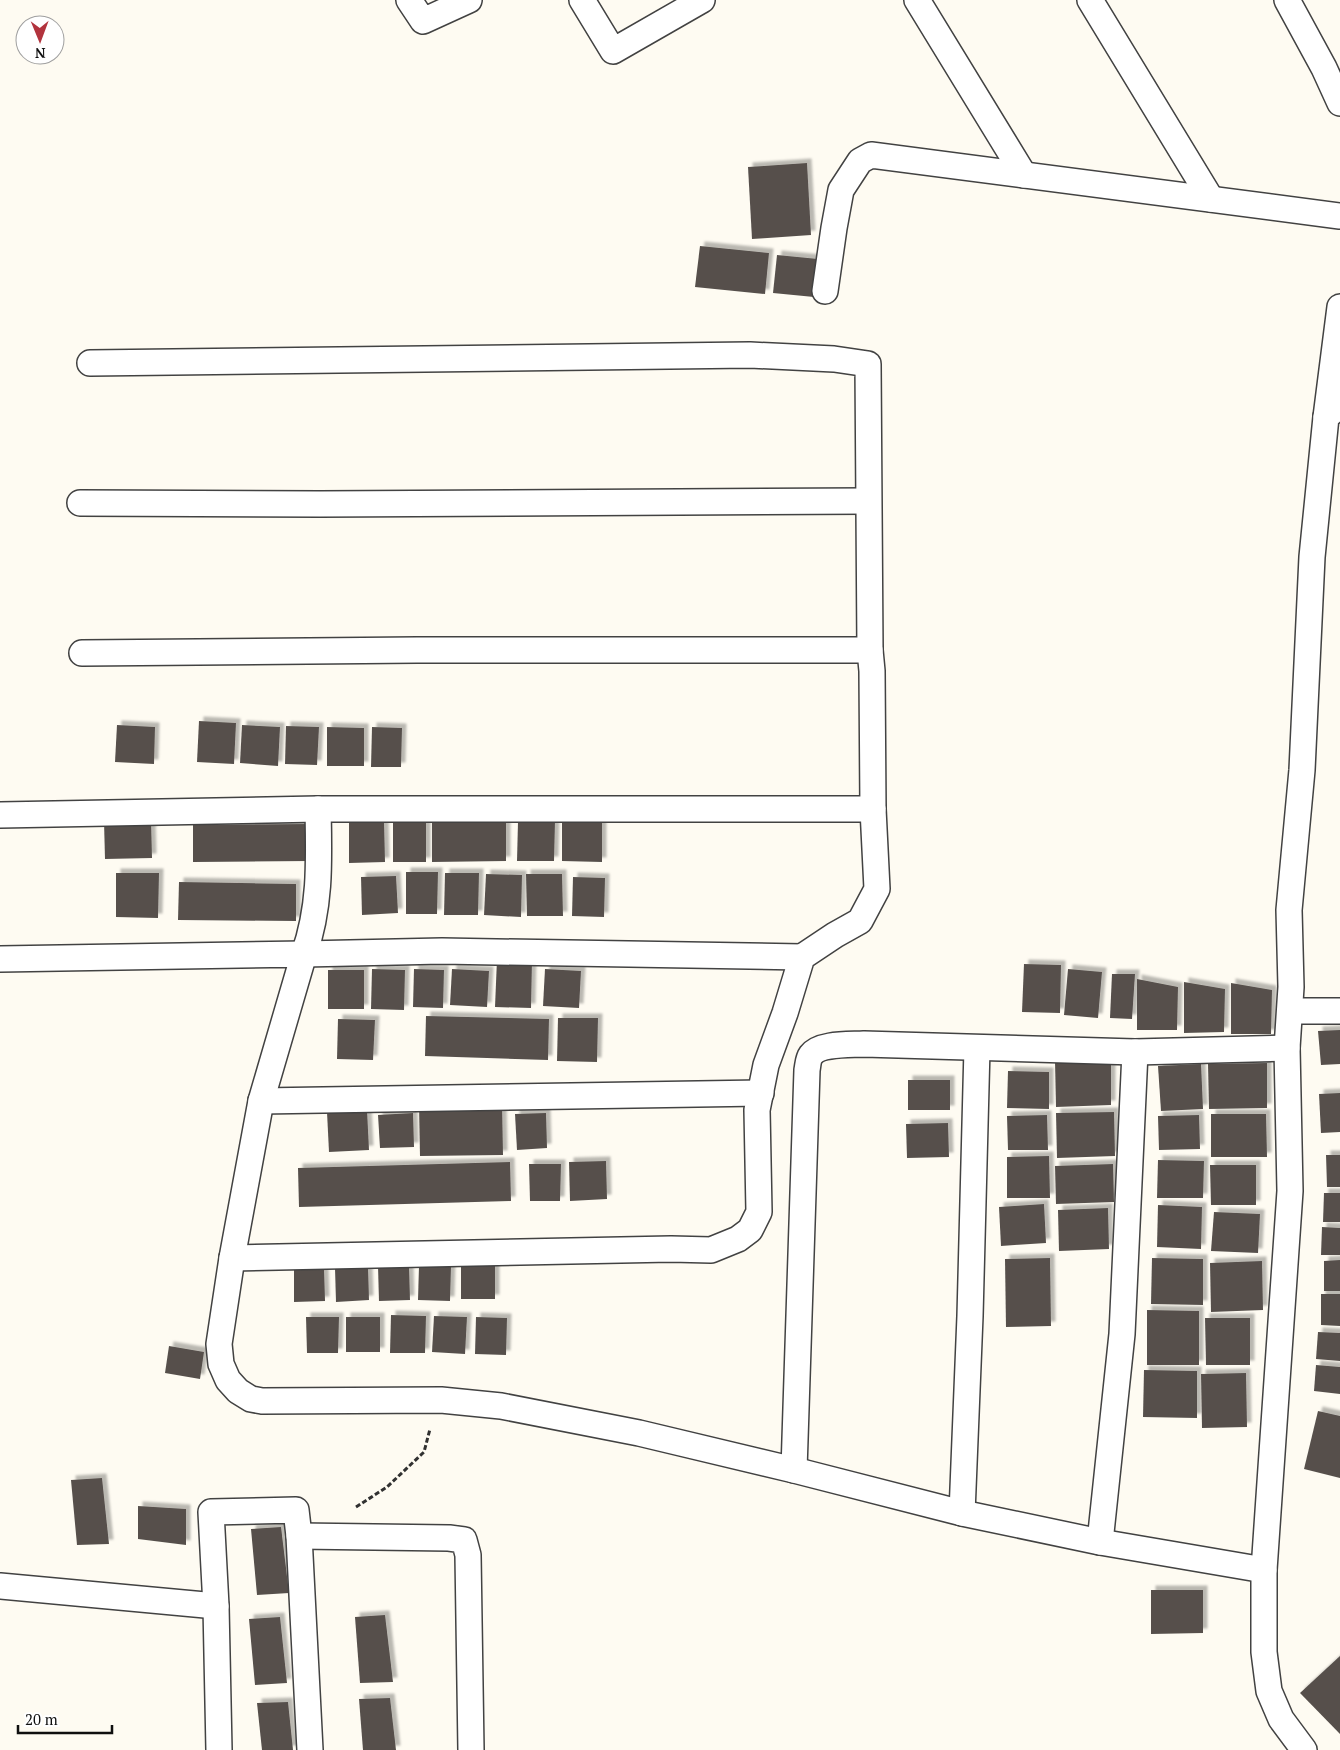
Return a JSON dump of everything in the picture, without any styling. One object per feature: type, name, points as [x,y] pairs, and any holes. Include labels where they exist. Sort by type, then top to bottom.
[{"type":"street","points":[[409,0],[424,21],[469,0]]},
{"type":"street","points":[[582,0],[613,52],[702,0]]},
{"type":"street","points":[[917,0],[1024,174]]},
{"type":"street","points":[[1090,0],[1211,199]]},
{"type":"street","points":[[1287,0],[1324,68],[1340,103]]},
{"type":"street","points":[[825,291],[841,190],[860,161],[871,155],[1340,216]]},
{"type":"street","points":[[1304,1750],[1281,1720],[1269,1691],[1264,1652],[1264,1570],[1290,1191],[1287,1048],[1290,1011],[1289,910],[1302,770],[1312,557],[1333,411],[1340,307]]},
{"type":"street","points":[[0,959],[442,951],[802,957],[860,921],[877,888],[873,809],[872,671],[870,650],[868,364],[834,359],[750,355],[90,363]]},
{"type":"street","points":[[80,503],[320,504],[868,500]]},
{"type":"street","points":[[82,653],[407,650],[870,650]]},
{"type":"street","points":[[0,815],[318,809],[873,809]]},
{"type":"street","points":[[318,809],[319,853],[316,909],[312,930],[261,1101],[232,1258],[219,1344],[221,1364],[228,1380],[238,1391],[250,1399],[262,1400],[441,1400],[501,1406],[621,1429],[794,1470],[962,1513],[1100,1542],[1264,1570]]},
{"type":"street","points":[[232,1258],[661,1249],[711,1250],[738,1239],[750,1230],[759,1212],[757,1110],[766,1065],[785,1013],[802,957]]},
{"type":"street","points":[[1290,1011],[1340,1011]]},
{"type":"street","points":[[775,1039],[808,1060]]},
{"type":"street","points":[[794,1470],[806,1070],[812,1053],[827,1046],[864,1044],[1135,1052],[1287,1048]]},
{"type":"street","points":[[962,1513],[970,1316],[976,1048]]},
{"type":"street","points":[[1100,1542],[1122,1334],[1135,1052]]},
{"type":"street","points":[[261,1101],[760,1093]]},
{"type":"street","points":[[219,1750],[216,1606],[211,1512],[296,1510],[310,1750]]},
{"type":"street","points":[[299,1536],[449,1538],[464,1540],[468,1555],[471,1750]]},
{"type":"street","points":[[0,1586],[216,1606]]},
{"type":"path","points":[[354,1508],[387,1487],[424,1452],[431,1425],[441,1400]]},
{"type":"building","points":[[807,163],[811,235],[752,239],[748,167]]},
{"type":"building","points":[[700,246],[769,253],[765,294],[695,287]]},
{"type":"building","points":[[777,255],[818,259],[814,297],[773,293]]},
{"type":"building","points":[[199,721],[236,723],[234,764],[197,762]]},
{"type":"building","points":[[117,725],[155,727],[154,764],[115,762]]},
{"type":"building","points":[[242,725],[280,727],[278,766],[240,763]]},
{"type":"building","points":[[286,726],[319,727],[317,765],[285,764]]},
{"type":"building","points":[[327,727],[364,728],[364,766],[327,766]]},
{"type":"building","points":[[372,727],[402,728],[401,767],[371,767]]},
{"type":"building","points":[[432,817],[506,817],[506,861],[432,862]]},
{"type":"building","points":[[393,819],[426,819],[426,862],[393,862]]},
{"type":"building","points":[[151,820],[152,858],[105,859],[104,821]]},
{"type":"building","points":[[384,821],[385,862],[349,863],[349,822]]},
{"type":"building","points":[[555,821],[554,861],[517,861],[518,822]]},
{"type":"building","points":[[562,821],[602,821],[602,862],[562,861]]},
{"type":"building","points":[[310,824],[310,861],[193,862],[193,825]]},
{"type":"building","points":[[406,872],[438,872],[437,914],[406,914]]},
{"type":"building","points":[[116,873],[159,873],[158,918],[116,917]]},
{"type":"building","points":[[445,873],[479,873],[478,915],[444,915]]},
{"type":"building","points":[[486,874],[522,875],[521,917],[484,915]]},
{"type":"building","points":[[526,874],[562,874],[563,916],[527,916]]},
{"type":"building","points":[[396,876],[398,913],[362,915],[361,877]]},
{"type":"building","points":[[573,877],[605,878],[604,917],[572,916]]},
{"type":"building","points":[[179,882],[296,884],[296,921],[178,920]]},
{"type":"building","points":[[497,959],[532,960],[531,1008],[495,1007]]},
{"type":"building","points":[[1024,964],[1061,965],[1060,1013],[1022,1012]]},
{"type":"building","points":[[372,969],[405,970],[404,1010],[371,1009]]},
{"type":"building","points":[[414,969],[444,970],[443,1008],[413,1007]]},
{"type":"building","points":[[452,969],[489,971],[487,1007],[450,1005]]},
{"type":"building","points":[[545,969],[581,971],[579,1008],[543,1006]]},
{"type":"building","points":[[1068,969],[1102,972],[1098,1018],[1064,1015]]},
{"type":"building","points":[[328,970],[364,970],[364,1009],[328,1009]]},
{"type":"building","points":[[1112,974],[1135,974],[1132,1019],[1110,1018]]},
{"type":"building","points":[[1137,979],[1178,987],[1177,1030],[1137,1030]]},
{"type":"building","points":[[1184,982],[1225,989],[1224,1032],[1184,1033]]},
{"type":"building","points":[[1231,983],[1272,990],[1271,1034],[1231,1034]]},
{"type":"building","points":[[426,1016],[549,1019],[548,1060],[425,1056]]},
{"type":"building","points":[[558,1018],[598,1018],[597,1062],[557,1061]]},
{"type":"building","points":[[338,1019],[375,1020],[373,1060],[337,1059]]},
{"type":"building","points":[[1340,1030],[1340,1064],[1321,1065],[1318,1031]]},
{"type":"building","points":[[1111,1059],[1111,1105],[1056,1107],[1055,1061]]},
{"type":"building","points":[[1267,1063],[1267,1108],[1209,1109],[1208,1064]]},
{"type":"building","points":[[1201,1064],[1203,1109],[1161,1111],[1158,1066]]},
{"type":"building","points":[[1008,1071],[1049,1072],[1049,1109],[1007,1108]]},
{"type":"building","points":[[908,1080],[950,1080],[950,1110],[908,1110]]},
{"type":"building","points":[[1340,1093],[1340,1132],[1321,1133],[1319,1094]]},
{"type":"building","points":[[502,1103],[503,1155],[420,1156],[419,1105]]},
{"type":"building","points":[[367,1110],[369,1150],[329,1152],[327,1112]]},
{"type":"building","points":[[1114,1112],[1115,1156],[1057,1158],[1056,1113]]},
{"type":"building","points":[[413,1113],[414,1147],[380,1148],[378,1115]]},
{"type":"building","points":[[546,1113],[547,1148],[517,1150],[515,1114]]},
{"type":"building","points":[[1211,1114],[1266,1114],[1267,1157],[1211,1157]]},
{"type":"building","points":[[1047,1115],[1048,1150],[1008,1150],[1007,1116]]},
{"type":"building","points":[[1199,1115],[1200,1149],[1159,1150],[1158,1116]]},
{"type":"building","points":[[948,1123],[949,1157],[907,1158],[906,1124]]},
{"type":"building","points":[[1326,1155],[1340,1155],[1340,1187],[1327,1187]]},
{"type":"building","points":[[1049,1156],[1050,1198],[1007,1198],[1007,1157]]},
{"type":"building","points":[[1158,1160],[1204,1161],[1203,1198],[1157,1198]]},
{"type":"building","points":[[606,1161],[607,1199],[570,1201],[569,1162]]},
{"type":"building","points":[[510,1162],[511,1201],[299,1207],[298,1168]]},
{"type":"building","points":[[529,1164],[561,1164],[560,1201],[530,1201]]},
{"type":"building","points":[[1113,1164],[1114,1202],[1056,1204],[1055,1166]]},
{"type":"building","points":[[1210,1165],[1256,1165],[1256,1205],[1211,1205]]},
{"type":"building","points":[[1324,1193],[1340,1193],[1340,1222],[1323,1222]]},
{"type":"building","points":[[1044,1204],[1046,1243],[1001,1246],[999,1207]]},
{"type":"building","points":[[1158,1205],[1202,1207],[1201,1249],[1157,1247]]},
{"type":"building","points":[[1108,1208],[1109,1249],[1059,1251],[1058,1210]]},
{"type":"building","points":[[1214,1212],[1260,1214],[1258,1253],[1211,1251]]},
{"type":"building","points":[[1322,1227],[1340,1228],[1340,1255],[1321,1255]]},
{"type":"building","points":[[1050,1258],[1051,1326],[1006,1327],[1005,1259]]},
{"type":"building","points":[[1152,1258],[1203,1259],[1203,1305],[1151,1304]]},
{"type":"building","points":[[1340,1260],[1340,1291],[1324,1291],[1324,1261]]},
{"type":"building","points":[[1262,1261],[1263,1310],[1211,1312],[1210,1263]]},
{"type":"building","points":[[461,1265],[495,1265],[495,1299],[461,1299]]},
{"type":"building","points":[[378,1266],[409,1266],[410,1300],[379,1301]]},
{"type":"building","points":[[419,1266],[451,1266],[450,1301],[418,1300]]},
{"type":"building","points":[[368,1267],[369,1300],[336,1302],[335,1268]]},
{"type":"building","points":[[294,1269],[324,1269],[325,1301],[294,1302]]},
{"type":"building","points":[[1321,1294],[1340,1294],[1340,1326],[1321,1325]]},
{"type":"building","points":[[1147,1310],[1199,1311],[1199,1365],[1147,1365]]},
{"type":"building","points":[[391,1315],[426,1316],[425,1353],[390,1353]]},
{"type":"building","points":[[434,1316],[467,1317],[465,1354],[432,1352]]},
{"type":"building","points":[[306,1317],[339,1317],[338,1353],[307,1353]]},
{"type":"building","points":[[346,1317],[380,1317],[380,1352],[346,1352]]},
{"type":"building","points":[[476,1317],[507,1318],[506,1355],[475,1354]]},
{"type":"building","points":[[1205,1318],[1250,1318],[1250,1365],[1206,1365]]},
{"type":"building","points":[[1318,1332],[1340,1333],[1340,1361],[1316,1359]]},
{"type":"building","points":[[169,1346],[204,1352],[200,1379],[165,1373]]},
{"type":"building","points":[[1316,1365],[1340,1367],[1340,1394],[1314,1391]]},
{"type":"building","points":[[1144,1370],[1197,1371],[1197,1418],[1143,1417]]},
{"type":"building","points":[[1246,1373],[1247,1427],[1202,1428],[1201,1374]]},
{"type":"building","points":[[1318,1411],[1340,1416],[1340,1478],[1304,1469]]},
{"type":"building","points":[[102,1478],[109,1544],[77,1545],[71,1480]]},
{"type":"building","points":[[138,1506],[186,1509],[186,1545],[138,1539]]},
{"type":"building","points":[[281,1527],[289,1593],[257,1595],[251,1529]]},
{"type":"building","points":[[1151,1590],[1203,1590],[1203,1633],[1151,1634]]},
{"type":"building","points":[[385,1615],[393,1682],[360,1683],[355,1617]]},
{"type":"building","points":[[280,1617],[287,1683],[255,1685],[249,1619]]},
{"type":"building","points":[[1340,1656],[1340,1734],[1300,1693]]},
{"type":"building","points":[[390,1698],[396,1750],[363,1750],[359,1699]]},
{"type":"building","points":[[288,1702],[293,1750],[262,1750],[257,1703]]}]
